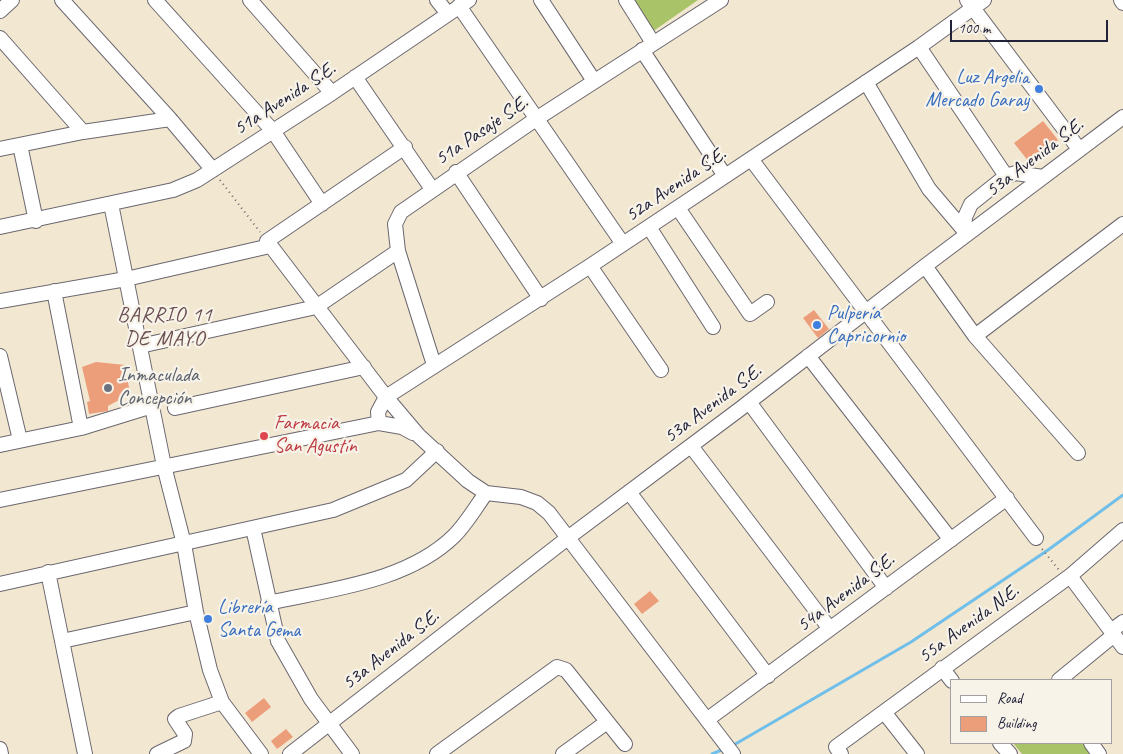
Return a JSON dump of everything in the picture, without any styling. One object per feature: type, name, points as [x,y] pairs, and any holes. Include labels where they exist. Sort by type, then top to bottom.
[{"type":"street","points":[[0,11],[12,0]]},
{"type":"street","points":[[62,0],[170,119],[213,170]]},
{"type":"street","points":[[155,0],[273,131],[322,204]]},
{"type":"street","points":[[250,0],[332,93]]},
{"type":"street","points":[[437,0],[459,7],[623,244]]},
{"type":"street","points":[[540,0],[594,81]]},
{"type":"street","points":[[626,0],[648,47],[725,176]]},
{"type":"street","name":"51a Pasaje S.E.","points":[[434,365],[398,250],[395,224],[402,212],[456,172],[721,0]]},
{"type":"street","name":"52a Avenida S.E.","points":[[386,397],[678,208],[919,47],[970,5],[984,0]]},
{"type":"street","points":[[970,5],[1079,149]]},
{"type":"street","name":"51a Avenida S.E.","points":[[0,227],[36,221],[173,190],[197,180],[332,93],[459,7]]},
{"type":"street","points":[[0,38],[83,132]]},
{"type":"street","points":[[919,47],[1006,176]]},
{"type":"street","points":[[355,77],[432,189]]},
{"type":"street","points":[[866,82],[930,189],[964,233]]},
{"type":"street","name":"53a Avenida S.E.","points":[[290,754],[569,537],[749,402],[925,266],[964,233],[1123,117]]},
{"type":"street","points":[[36,221],[7,145],[170,119]]},
{"type":"street","points":[[0,301],[126,279],[269,244],[322,204],[405,148]]},
{"type":"street","points":[[751,159],[1007,498],[1038,542]]},
{"type":"street","points":[[456,172],[541,298]]},
{"type":"street","points":[[964,233],[965,217],[971,204],[1006,176],[1016,173],[1043,177]]},
{"type":"street","points":[[111,204],[164,466],[184,544],[196,612],[210,670],[222,702],[261,754]]},
{"type":"street","points":[[678,208],[750,314],[767,302]]},
{"type":"street","points":[[975,336],[1123,224]]},
{"type":"street","points":[[649,227],[713,327]]},
{"type":"street","points":[[269,244],[418,436]]},
{"type":"street","points":[[140,346],[316,307],[398,250]]},
{"type":"street","points":[[590,266],[661,370]]},
{"type":"street","points":[[925,266],[975,336],[1078,453]]},
{"type":"street","points":[[54,291],[81,428]]},
{"type":"street","points":[[0,356],[20,440]]},
{"type":"street","points":[[808,356],[951,540]]},
{"type":"street","points":[[175,408],[364,367]]},
{"type":"street","points":[[379,423],[378,412],[386,397]]},
{"type":"street","points":[[749,402],[886,588]]},
{"type":"street","points":[[0,445],[81,428],[152,406]]},
{"type":"street","points":[[0,500],[379,423],[402,427],[418,436],[437,451],[468,482],[486,493],[521,497],[537,503],[549,513],[730,750]]},
{"type":"street","points":[[691,446],[830,629]]},
{"type":"street","points":[[0,584],[333,510],[406,480],[437,451]]},
{"type":"street","points":[[629,492],[768,676]]},
{"type":"street","points":[[268,603],[390,574],[422,561],[455,536],[486,493]]},
{"type":"street","name":"54a Avenida S.E.","points":[[708,719],[1007,498]]},
{"type":"street","points":[[253,528],[268,603],[278,641],[311,699],[352,754]]},
{"type":"street","name":"55a Avenida N.E.","points":[[838,750],[942,668],[1070,576],[1123,530]]},
{"type":"street","points":[[48,572],[85,754]]},
{"type":"street","points":[[1070,576],[1123,646]]},
{"type":"street","points":[[62,641],[196,612]]},
{"type":"street","points":[[1060,679],[1123,622]]},
{"type":"street","points":[[437,754],[556,667],[566,670],[625,744]]},
{"type":"street","points":[[942,668],[950,679]]},
{"type":"street","points":[[157,754],[184,742],[185,734],[175,719],[222,702]]},
{"type":"street","points":[[884,712],[917,754]]},
{"type":"street","points":[[563,754],[607,722]]},
{"type":"street","points":[[1001,744],[1010,754]]},
{"type":"street","points":[[1091,744],[1099,754]]},
{"type":"street","points":[[0,749],[1,754]]},
{"type":"path","points":[[213,170],[269,244]]},
{"type":"path","points":[[1038,542],[1050,559]]},
{"type":"green space","points":[[631,0],[698,0],[652,32]]},
{"type":"green space","points":[[1014,744],[1086,744],[1094,754],[1022,754]]},
{"type":"building","points":[[1043,121],[1058,140],[1029,162],[1014,143]]},
{"type":"building","name":"Pulpería Capricornio","points":[[814,310],[829,329],[818,338],[803,318]]},
{"type":"building","name":"Inmaculada Concepción","points":[[96,362],[125,365],[130,394],[108,406],[108,411],[89,414],[87,402],[90,401],[82,367]]},
{"type":"building","points":[[650,591],[659,601],[642,614],[634,604]]},
{"type":"building","points":[[264,698],[271,707],[252,722],[245,713]]},
{"type":"building","points":[[286,729],[293,737],[277,749],[271,741]]},
{"type":"waterway","points":[[732,746],[911,642],[1048,550],[1123,495]]},
{"type":"waterway","points":[[712,754],[724,749]]},
{"type":"place","name":"Luz Argelia Mercado Garay","points":[[1039,89]]},
{"type":"place","name":"Pulpería Capricornio","points":[[817,325]]},
{"type":"place","name":"Inmaculada Concepción","points":[[108,388]]},
{"type":"place","name":"Farmacia San Agustín","points":[[264,436]]},
{"type":"place","name":"Librería Santa Gema","points":[[208,619]]},
{"type":"district","name":"BARRIO 11 DE MAYO","points":[[165,327]]}]
